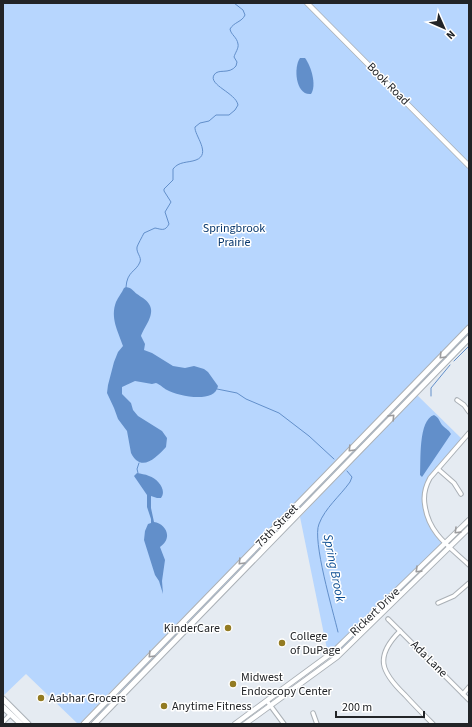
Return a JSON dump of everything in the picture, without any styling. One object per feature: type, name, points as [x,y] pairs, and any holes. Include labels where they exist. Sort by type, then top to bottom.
[{"type":"main road","name":"75th Street","points":[[84,724],[469,328]]},
{"type":"main road","name":"75th Street","points":[[94,724],[469,338]]},
{"type":"main road","points":[[3,699],[28,724]]},
{"type":"main road","points":[[3,706],[21,724]]},
{"type":"street","name":"Book Road","points":[[307,3],[469,166]]},
{"type":"street","points":[[457,400],[464,405],[469,412]]},
{"type":"street","points":[[469,433],[430,478],[426,486],[424,496],[430,524],[433,530],[469,565]]},
{"type":"street","points":[[464,438],[468,441]]},
{"type":"street","points":[[438,469],[454,483],[461,494]]},
{"type":"street","name":"Rickert Drive","points":[[235,724],[333,652],[469,520]]},
{"type":"street","name":"Rickert Drive","points":[[246,724],[337,657],[469,528]]},
{"type":"street","points":[[438,603],[451,598],[469,583]]},
{"type":"street","name":"Ada Lane","points":[[388,619],[469,700]]},
{"type":"street","points":[[400,631],[391,640],[385,650],[384,662],[386,673],[392,682],[433,724]]},
{"type":"street","points":[[463,694],[469,687]]},
{"type":"street","points":[[267,701],[284,724]]},
{"type":"street","points":[[313,713],[317,724]]},
{"type":"street","points":[[3,722],[10,714]]},
{"type":"green space","name":"Springbrook Prairie","points":[[3,3],[469,3],[469,324],[79,724],[26,674],[3,696]]},
{"type":"green space","points":[[469,330],[469,335],[92,724],[90,724],[121,688]]},
{"type":"green space","points":[[417,395],[462,439],[434,470],[423,490],[423,504],[428,523],[432,531],[442,543],[328,654],[300,517]]},
{"type":"green space","points":[[427,563],[407,586],[336,655],[332,656]]},
{"type":"shaded area","points":[[300,58],[305,58],[311,71],[313,90],[311,94],[302,91],[297,80],[296,74]]},
{"type":"shaded area","points":[[126,287],[145,299],[151,308],[149,320],[141,336],[145,344],[144,350],[152,353],[173,366],[185,368],[194,366],[204,369],[218,386],[215,392],[203,397],[187,396],[172,392],[156,383],[152,384],[135,381],[122,387],[122,394],[131,403],[133,410],[138,416],[162,431],[167,438],[166,447],[153,459],[144,463],[135,459],[131,453],[127,431],[118,419],[107,393],[114,362],[118,352],[123,346],[115,324],[114,308],[118,298]]},
{"type":"shaded area","points":[[434,415],[451,434],[422,477],[420,475],[421,442],[425,425],[429,418]]},
{"type":"shaded area","points":[[137,473],[152,477],[161,485],[163,492],[161,498],[151,496],[151,508],[154,522],[163,526],[167,532],[167,539],[160,547],[165,560],[162,581],[163,594],[159,581],[155,575],[144,540],[145,531],[148,524],[151,523],[151,519],[147,507],[147,495],[134,476]]},
{"type":"waterway","name":"Spring Brook","points":[[126,287],[128,278],[140,262],[137,247],[144,233],[155,228],[164,229],[169,224],[165,212],[171,202],[164,189],[173,180],[173,169],[181,163],[196,160],[201,157],[202,149],[195,127],[200,123],[209,121],[216,115],[229,115],[238,105],[233,97],[218,86],[213,79],[216,73],[233,69],[236,66],[237,62],[234,57],[238,44],[230,29],[245,15],[243,10],[234,3]]},
{"type":"waterway","points":[[454,361],[469,346]]},
{"type":"waterway","points":[[431,396],[431,388],[450,365]]},
{"type":"waterway","name":"Spring Brook","points":[[217,389],[237,393],[246,399],[279,413],[309,436],[334,459]]},
{"type":"waterway","points":[[138,473],[137,469],[139,463]]},
{"type":"waterway","name":"Spring Brook","points":[[338,632],[321,560],[318,545],[318,532],[319,524],[325,513],[350,482],[352,477],[347,471]]},
{"type":"place","name":"KinderCare","points":[[228,628]]},
{"type":"place","name":"College of DuPage","points":[[282,643]]},
{"type":"place","name":"Midwest Endoscopy Center","points":[[233,684]]},
{"type":"place","name":"Aabhar Grocers","points":[[41,698]]},
{"type":"place","name":"Anytime Fitness","points":[[164,706]]}]
